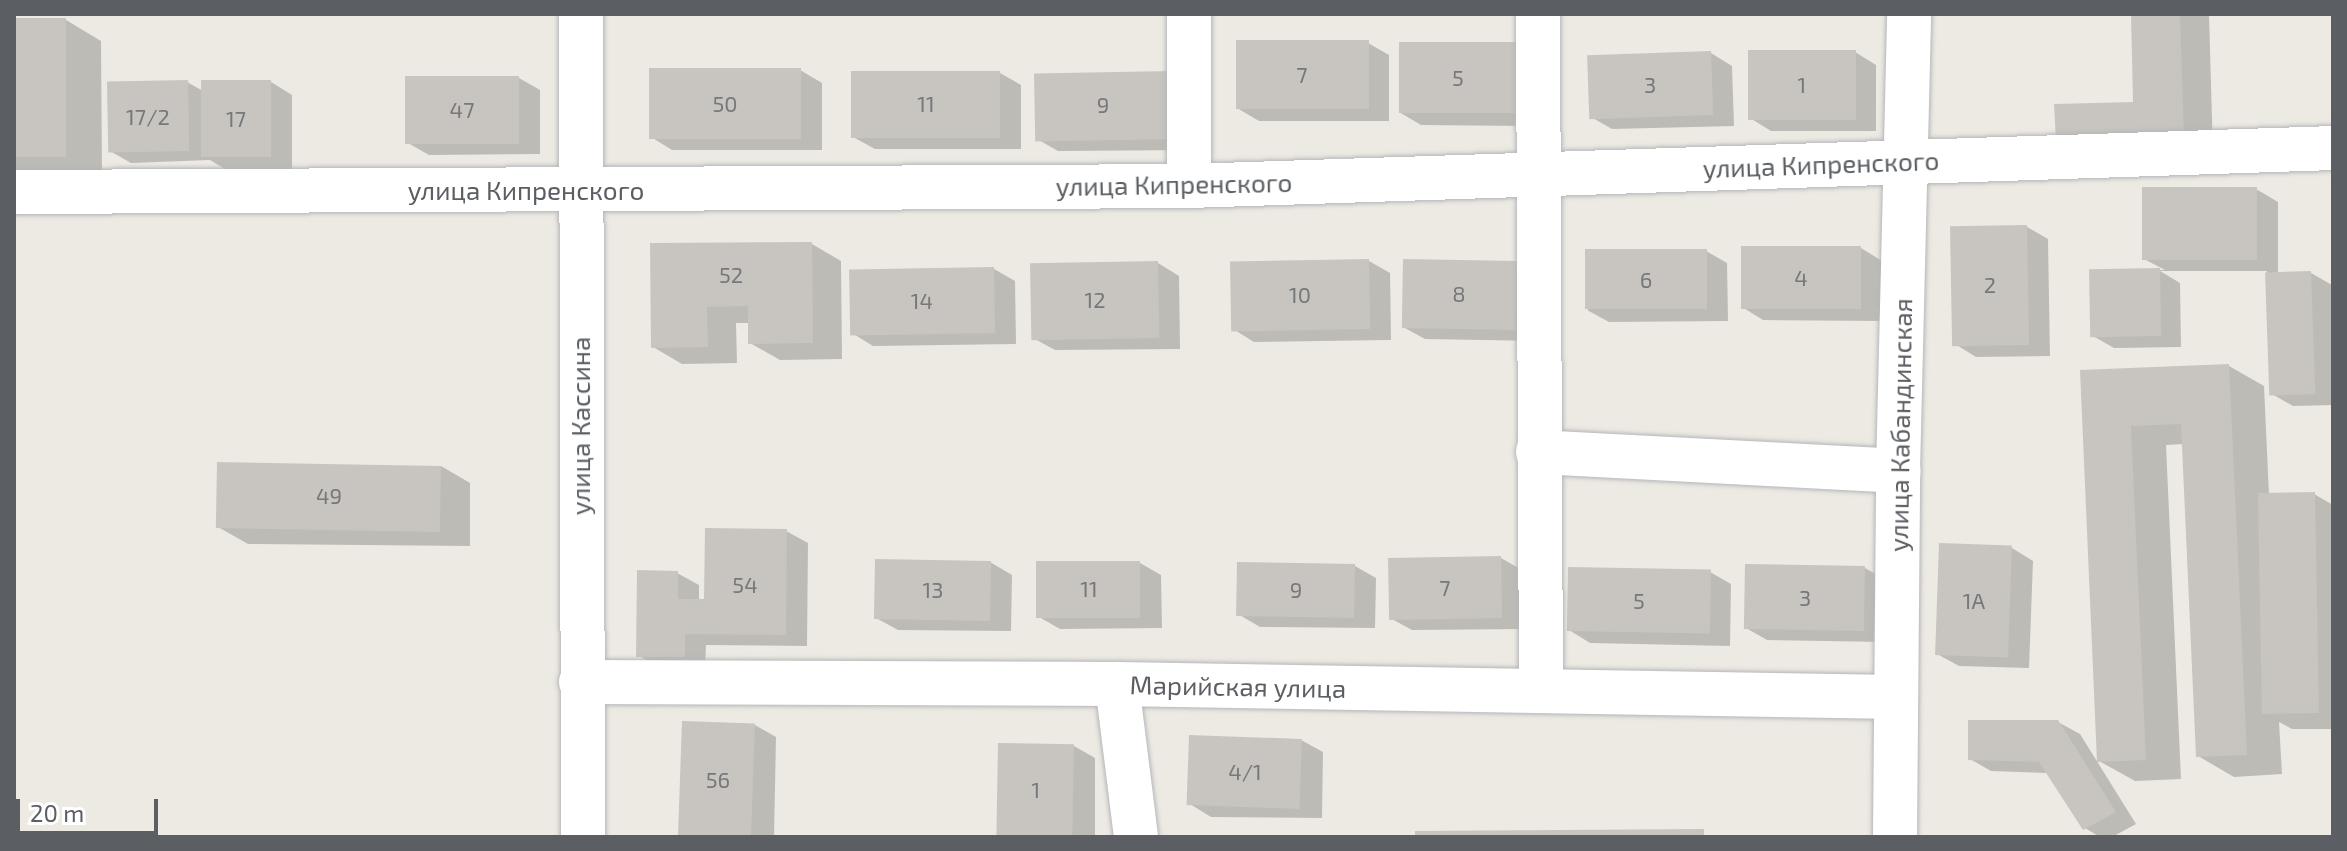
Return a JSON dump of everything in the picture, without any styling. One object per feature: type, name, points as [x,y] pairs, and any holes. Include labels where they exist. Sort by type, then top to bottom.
[{"type":"street","name":"улица Кассина","points":[[581,14],[579,191],[583,837]]},
{"type":"street","points":[[1189,14],[1189,186]]},
{"type":"street","points":[[1538,14],[1541,690]]},
{"type":"street","name":"улица Кабандинская","points":[[1895,837],[1898,471],[1909,14]]},
{"type":"street","name":"улица Кипренского","points":[[14,192],[1189,186],[1538,172],[2333,148]]},
{"type":"street","points":[[1538,452],[1898,471]]},
{"type":"street","name":"Марийская улица","points":[[581,682],[1117,684],[1896,697]]},
{"type":"street","points":[[1117,684],[1136,837]]},
{"type":"building","points":[[2131,14],[2180,14],[2184,138],[2056,142],[2054,104],[2133,102]]},
{"type":"building","points":[[14,18],[66,18],[66,157],[14,157]]},
{"type":"building","points":[[1236,40],[1369,40],[1369,109],[1236,109]]},
{"type":"building","points":[[1399,42],[1518,42],[1518,113],[1399,113]]},
{"type":"building","points":[[1748,50],[1856,50],[1856,120],[1748,120]]},
{"type":"building","points":[[1711,51],[1713,115],[1589,119],[1587,55]]},
{"type":"building","points":[[649,68],[801,68],[801,139],[649,139]]},
{"type":"building","points":[[851,71],[1000,71],[1000,138],[851,138]]},
{"type":"building","points":[[1172,71],[1173,139],[1035,141],[1034,73]]},
{"type":"building","points":[[405,76],[519,76],[519,144],[405,144]]},
{"type":"building","points":[[188,80],[189,151],[108,152],[107,81]]},
{"type":"building","points":[[201,80],[271,80],[271,157],[201,157]]},
{"type":"building","points":[[2142,187],[2257,187],[2257,260],[2142,260]]},
{"type":"building","points":[[2027,225],[2029,345],[1952,346],[1950,226]]},
{"type":"building","points":[[812,242],[813,343],[748,344],[748,306],[707,307],[708,347],[651,348],[650,243]]},
{"type":"building","points":[[1741,246],[1861,246],[1861,309],[1741,309]]},
{"type":"building","points":[[1585,249],[1707,249],[1707,309],[1585,309]]},
{"type":"building","points":[[1369,259],[1370,329],[1231,331],[1230,261]]},
{"type":"building","points":[[1403,259],[1517,261],[1516,330],[1402,328]]},
{"type":"building","points":[[1158,261],[1159,338],[1031,340],[1030,263]]},
{"type":"building","points":[[994,267],[995,333],[850,336],[849,270]]},
{"type":"building","points":[[2160,268],[2161,336],[2090,337],[2089,269]]},
{"type":"building","points":[[2311,271],[2315,394],[2269,396],[2265,273]]},
{"type":"building","points":[[2229,364],[2247,755],[2196,757],[2181,424],[2131,426],[2146,760],[2097,762],[2080,370]]},
{"type":"building","points":[[217,462],[441,466],[440,532],[216,528]]},
{"type":"building","points":[[2315,492],[2319,713],[2262,714],[2258,493]]},
{"type":"building","points":[[705,528],[787,529],[786,635],[685,634],[685,657],[636,657],[637,570],[678,571],[678,599],[704,599]]},
{"type":"building","points":[[1939,543],[2012,546],[2008,657],[1935,655]]},
{"type":"building","points":[[1501,556],[1502,618],[1389,620],[1388,558]]},
{"type":"building","points":[[875,559],[991,561],[990,621],[874,619]]},
{"type":"building","points":[[1036,561],[1140,561],[1140,618],[1036,618]]},
{"type":"building","points":[[1237,562],[1355,564],[1354,618],[1236,616]]},
{"type":"building","points":[[1745,564],[1865,566],[1864,631],[1744,629]]},
{"type":"building","points":[[1568,567],[1711,569],[1710,633],[1567,631]]},
{"type":"building","points":[[1968,720],[2058,720],[2116,812],[2083,830],[2039,762],[1968,760]]},
{"type":"building","points":[[682,721],[755,724],[751,837],[678,837]]},
{"type":"building","points":[[1189,735],[1302,739],[1299,809],[1187,805]]},
{"type":"building","points":[[998,743],[1074,744],[1072,837],[996,837]]},
{"type":"building","points":[[1704,829],[1704,837],[1415,837],[1415,831]]}]
